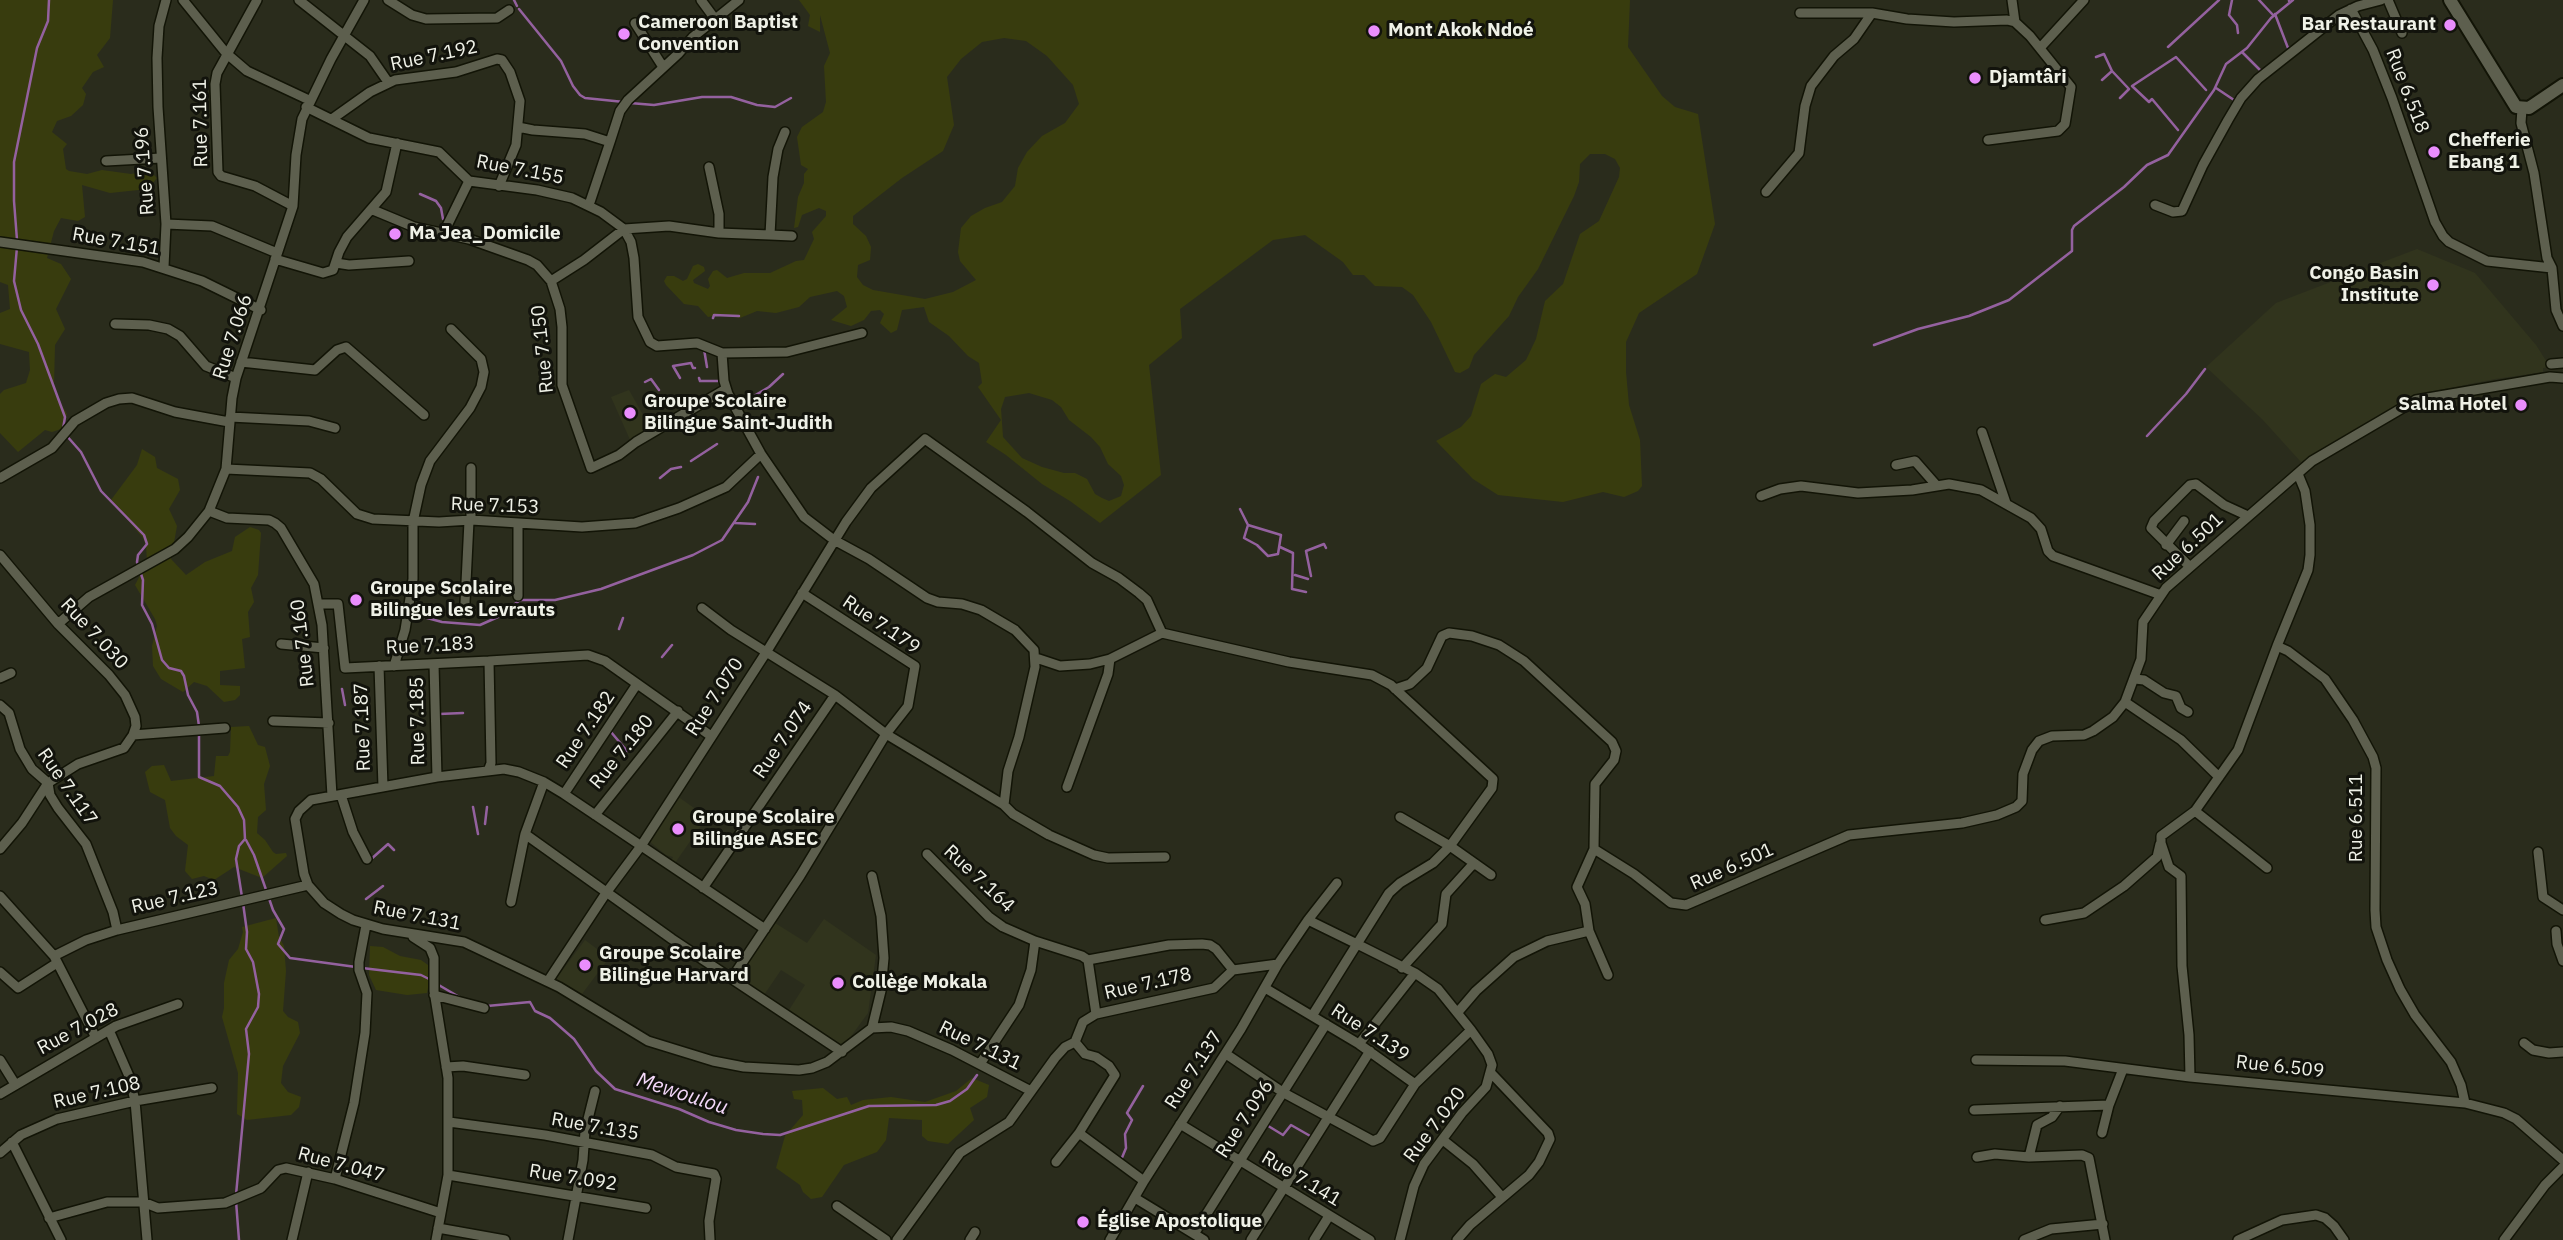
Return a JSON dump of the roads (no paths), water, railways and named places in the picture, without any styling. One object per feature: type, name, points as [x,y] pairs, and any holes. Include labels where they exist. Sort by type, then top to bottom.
[{"type":"street","name":"Rue 7.196","points":[[166,0],[157,42],[166,224],[212,226],[276,256],[323,273],[330,273],[337,264],[409,261]]},
{"type":"street","name":"Rue 7.161","points":[[257,0],[226,52],[217,73],[215,83],[219,174],[255,186],[293,206]]},
{"type":"street","points":[[299,0],[369,56],[388,82]]},
{"type":"street","name":"Rue 7.066","points":[[58,624],[89,597],[165,555],[188,537],[208,511],[226,469],[229,419],[236,378],[261,310],[293,206],[298,134],[308,104],[363,0]]},
{"type":"street","points":[[388,0],[412,15],[426,19],[497,18],[509,10]]},
{"type":"street","points":[[701,0],[715,19]]},
{"type":"street","points":[[589,205],[624,105],[693,37],[739,0]]},
{"type":"street","points":[[2012,0],[2015,22]]},
{"type":"street","points":[[2040,48],[2084,0]]},
{"type":"street","points":[[2155,205],[2173,212],[2182,211],[2203,165],[2241,98],[2258,79],[2339,15],[2381,0]]},
{"type":"street","points":[[2388,0],[2402,33]]},
{"type":"street","points":[[2450,0],[2516,107],[2529,108],[2563,85]]},
{"type":"street","name":"Rue 7.155","points":[[184,1],[226,52],[251,74],[332,119],[369,138],[439,152],[469,181],[557,194],[589,205],[624,229]]},
{"type":"street","name":"Rue 6.518","points":[[2351,9],[2373,50],[2434,222],[2443,236],[2449,242],[2487,261],[2552,268]]},
{"type":"street","points":[[1800,13],[1872,13],[1907,19],[1954,22],[2015,22],[2071,87],[2063,128],[2058,131],[1988,140]]},
{"type":"street","points":[[1766,192],[1800,153],[1805,106],[1811,86],[1834,56],[1854,39],[1872,13]]},
{"type":"street","points":[[635,23],[663,67]]},
{"type":"street","name":"Rue 7.192","points":[[332,119],[388,82],[412,76],[456,72],[497,59],[502,60],[510,72],[520,101],[516,145],[499,186]]},
{"type":"street","points":[[2522,109],[2521,123],[2534,173],[2547,258],[2552,268],[2557,316],[2563,326]]},
{"type":"street","points":[[518,127],[585,134],[610,142]]},
{"type":"street","points":[[770,235],[773,177],[778,149],[785,132]]},
{"type":"street","points":[[337,264],[339,251],[347,237],[388,189],[397,143]]},
{"type":"street","points":[[106,160],[161,158]]},
{"type":"street","points":[[709,167],[719,214],[719,233]]},
{"type":"street","points":[[443,234],[469,181]]},
{"type":"street","points":[[373,209],[414,227],[469,239],[528,260],[537,265],[551,281]]},
{"type":"street","points":[[164,267],[166,224]]},
{"type":"street","points":[[792,236],[719,233],[669,226],[624,229],[632,250],[638,317],[650,342],[657,346],[697,344],[722,353],[787,352],[862,333]]},
{"type":"street","name":"Rue 7.150","points":[[624,229],[590,256],[551,281],[560,309],[562,327],[562,386],[591,468],[619,455],[636,442],[726,389]]},
{"type":"street","name":"Rue 7.151","points":[[3,243],[164,267],[226,292],[261,310]]},
{"type":"street","points":[[116,324],[149,325],[168,329],[180,336],[206,366],[236,378]]},
{"type":"street","points":[[394,666],[405,630],[413,579],[413,522],[421,485],[430,461],[470,408],[481,387],[484,372],[481,359],[451,329]]},
{"type":"street","points":[[241,362],[315,370],[337,350],[346,347],[424,415]]},
{"type":"street","points":[[722,353],[726,389],[761,454],[804,517],[834,540],[869,559],[927,598],[971,606],[995,617],[1028,642],[1036,658],[1019,737],[1008,771],[1004,805]]},
{"type":"street","points":[[2552,365],[2563,363]]},
{"type":"street","name":"Rue 6.501","points":[[1594,849],[1634,874],[1671,903],[1686,905],[1849,835],[1962,823],[1997,815],[2016,807],[2022,801],[2023,774],[2032,750],[2039,741],[2052,736],[2084,735],[2093,731],[2113,717],[2125,702],[2141,659],[2143,622],[2161,595],[2189,566],[2298,474],[2331,449],[2416,400],[2550,377],[2563,378]]},
{"type":"street","points":[[0,478],[52,448],[75,421],[106,403],[132,398],[175,412],[229,419],[309,421],[335,428]]},
{"type":"street","points":[[1982,432],[2006,503]]},
{"type":"street","name":"Rue 7.070","points":[[548,981],[606,893],[641,846],[767,651],[834,540],[871,488],[921,441],[925,439],[1027,512],[1092,563],[1128,583],[1147,600],[1162,633]]},
{"type":"street","name":"Rue 7.153","points":[[226,469],[310,473],[321,479],[357,514],[373,519],[413,522],[470,520],[582,527],[635,523],[655,517],[726,486],[761,454]]},
{"type":"street","points":[[1896,465],[1915,461],[1937,486]]},
{"type":"street","points":[[465,603],[471,468]]},
{"type":"street","points":[[2045,920],[2084,913],[2114,893],[2157,857],[2165,831],[2195,811],[2238,750],[2308,570],[2310,524],[2305,491],[2298,474]]},
{"type":"street","points":[[1761,496],[1773,490],[1801,486],[1858,493],[1949,484],[1981,490],[2031,518],[2042,529],[2048,551],[2053,556],[2161,595]]},
{"type":"street","points":[[2189,566],[2152,530],[2152,525],[2190,485],[2196,484],[2224,505],[2248,516]]},
{"type":"street","name":"Rue 7.160","points":[[208,511],[234,519],[270,520],[275,523],[281,528],[314,584],[324,648],[337,796],[367,859]]},
{"type":"street","points":[[2166,545],[2184,521]]},
{"type":"street","points":[[518,524],[518,596]]},
{"type":"street","name":"Rue 7.030","points":[[0,555],[58,624],[125,695],[135,717],[133,735]]},
{"type":"street","name":"Rue 7.179","points":[[802,593],[915,666],[908,706],[886,734]]},
{"type":"street","name":"Rue 7.183","points":[[319,604],[338,604],[344,665],[347,668],[489,661],[491,763],[488,771]]},
{"type":"street","points":[[702,608],[731,630],[835,695]]},
{"type":"street","points":[[1036,658],[1060,666],[1073,667],[1110,659],[1162,633],[1289,662],[1372,675],[1395,689],[1493,779],[1492,788],[1450,845],[1433,863],[1389,893],[1312,1016]]},
{"type":"street","points":[[1395,689],[1410,684],[1427,668],[1442,636],[1449,633],[1472,636],[1499,645],[1524,661],[1612,742],[1616,751],[1614,760],[1595,784],[1594,849],[1577,887],[1585,904],[1588,931],[1608,975]]},
{"type":"street","points":[[281,644],[324,648]]},
{"type":"street","name":"Rue 6.511","points":[[2277,646],[2325,679],[2374,757],[2376,927],[2400,989],[2451,1062],[2465,1103]]},
{"type":"street","points":[[489,661],[588,655],[605,661],[711,736]]},
{"type":"street","points":[[1067,787],[1108,674],[1110,659]]},
{"type":"street","name":"Rue 7.185","points":[[434,664],[437,778]]},
{"type":"street","name":"Rue 7.187","points":[[379,666],[383,787]]},
{"type":"street","points":[[0,678],[11,673]]},
{"type":"street","points":[[2135,679],[2144,680],[2164,693],[2176,696],[2181,708],[2188,712]]},
{"type":"street","name":"Rue 7.182","points":[[564,794],[637,684]]},
{"type":"street","name":"Rue 7.074","points":[[703,888],[835,695],[886,734],[914,748],[1049,835],[1094,855],[1108,858],[1164,857]]},
{"type":"street","points":[[2125,702],[2181,740],[2220,777]]},
{"type":"street","name":"Rue 7.117","points":[[0,705],[9,713],[20,749],[32,769],[48,783],[50,795],[86,844],[113,912],[117,930]]},
{"type":"street","name":"Rue 7.180","points":[[595,815],[678,711]]},
{"type":"street","points":[[273,721],[329,723]]},
{"type":"street","points":[[0,849],[22,823],[48,783],[78,764],[124,747],[133,735],[225,727]]},
{"type":"street","points":[[732,978],[800,876],[886,734]]},
{"type":"street","points":[[308,885],[297,840],[296,820],[299,811],[311,800],[504,769],[532,776],[564,794],[765,929]]},
{"type":"street","points":[[511,902],[525,834],[544,782]]},
{"type":"street","points":[[2195,811],[2267,868]]},
{"type":"street","points":[[1400,817],[1450,845],[1491,875]]},
{"type":"street","points":[[525,834],[606,893],[842,1052]]},
{"type":"street","points":[[2161,843],[2169,867],[2181,876],[2182,966],[2190,1077]]},
{"type":"street","points":[[2538,852],[2543,897],[2563,910]]},
{"type":"street","name":"Rue 7.164","points":[[927,854],[989,917],[1003,927],[1088,960]]},
{"type":"street","points":[[1402,968],[1442,923],[1446,894],[1474,863]]},
{"type":"street","points":[[872,876],[881,916],[884,958],[881,990],[872,1028]]},
{"type":"street","name":"Rue 7.137","points":[[1110,1240],[1144,1181],[1226,1054],[1278,964],[1337,883]]},
{"type":"street","name":"Rue 7.123","points":[[0,972],[18,988],[86,940],[117,930],[308,885]]},
{"type":"street","name":"Rue 7.131","points":[[308,885],[324,903],[353,920],[408,934],[464,942],[548,981],[648,1041],[713,1061],[744,1067],[799,1070],[812,1068],[827,1062],[872,1028],[891,1027],[908,1031],[1031,1091]]},
{"type":"street","points":[[0,896],[55,960],[96,1038]]},
{"type":"street","points":[[1308,920],[1415,973],[1438,989],[1488,1054],[1492,1065],[1491,1073],[1548,1133],[1550,1139],[1529,1175],[1457,1240]]},
{"type":"street","points":[[335,1179],[354,1102],[366,1023],[367,993],[359,962],[366,925]]},
{"type":"street","points":[[1458,1012],[1476,991],[1514,957],[1547,941],[1588,931]]},
{"type":"street","points":[[2556,931],[2563,961]]},
{"type":"street","points":[[408,934],[430,948],[435,958],[434,995],[446,1067],[448,1175],[436,1240]]},
{"type":"street","points":[[980,1064],[1019,1005],[1031,970],[1035,941]]},
{"type":"street","points":[[1096,1014],[1088,960],[1169,945],[1202,944],[1216,948],[1233,970]]},
{"type":"street","name":"Rue 7.178","points":[[897,1240],[960,1153],[1002,1128],[1055,1058],[1065,1047],[1075,1042],[1083,1022],[1096,1014],[1214,988],[1233,970],[1278,964]]},
{"type":"street","points":[[1359,1044],[1415,973]]},
{"type":"street","name":"Rue 7.139","points":[[1226,1054],[1284,1093],[1369,1140],[1380,1138],[1415,1084],[1370,1051],[1265,988]]},
{"type":"street","points":[[434,995],[484,1008]]},
{"type":"street","name":"Rue 7.028","points":[[0,1094],[109,1031],[178,1004]]},
{"type":"street","name":"Rue 7.096","points":[[1194,1234],[1326,1024]]},
{"type":"street","points":[[1415,1084],[1471,1030]]},
{"type":"street","points":[[109,1031],[129,1076],[135,1101],[147,1240]]},
{"type":"street","points":[[1056,1162],[1079,1133],[1115,1076],[1109,1066],[1096,1057],[1085,1054],[1075,1042]]},
{"type":"street","points":[[2525,1043],[2533,1050],[2563,1052]]},
{"type":"street","points":[[1251,1240],[1370,1051]]},
{"type":"street","points":[[0,1060],[15,1084]]},
{"type":"street","name":"Rue 6.509","points":[[1976,1060],[2065,1061],[2190,1077],[2465,1103],[2504,1113],[2516,1119],[2563,1160]]},
{"type":"street","points":[[446,1067],[463,1066],[525,1075]]},
{"type":"street","points":[[2102,1133],[2123,1069]]},
{"type":"street","name":"Rue 7.020","points":[[1400,1240],[1414,1186],[1424,1164],[1462,1113],[1486,1087],[1491,1073]]},
{"type":"street","name":"Rue 7.108","points":[[0,1153],[34,1128],[57,1119],[135,1101],[212,1088]]},
{"type":"street","points":[[568,1240],[577,1196],[585,1131],[595,1091]]},
{"type":"street","points":[[1974,1110],[2109,1105]]},
{"type":"street","points":[[2029,1157],[2037,1125],[2052,1117],[2060,1106]]},
{"type":"street","name":"Rue 7.135","points":[[449,1122],[652,1154],[676,1167],[711,1172],[716,1176],[708,1226],[710,1240]]},
{"type":"street","name":"Rue 7.141","points":[[1180,1124],[1197,1132],[1238,1162],[1370,1240]]},
{"type":"street","points":[[1079,1133],[1144,1181]]},
{"type":"street","points":[[1443,1140],[1473,1164],[1502,1197]]},
{"type":"street","points":[[12,1142],[61,1240]]},
{"type":"street","points":[[1977,1157],[1995,1154],[2029,1157],[2082,1155],[2089,1158],[2105,1240]]},
{"type":"street","points":[[2504,1240],[2545,1185],[2563,1167]]},
{"type":"street","name":"Rue 7.047","points":[[49,1218],[107,1202],[142,1202],[158,1208],[226,1203],[261,1188],[282,1168],[335,1179],[441,1213]]},
{"type":"street","points":[[292,1240],[308,1172]]},
{"type":"street","name":"Rue 7.092","points":[[448,1175],[646,1208]]},
{"type":"street","points":[[1135,1198],[1204,1240]]},
{"type":"street","points":[[836,1206],[886,1240]]},
{"type":"street","points":[[2238,1240],[2282,1220],[2316,1215],[2325,1218],[2334,1226],[2344,1240]]},
{"type":"street","points":[[1314,1240],[1329,1216]]},
{"type":"street","points":[[2024,1240],[2051,1230],[2103,1224]]},
{"type":"street","points":[[438,1228],[505,1240]]},
{"type":"waterway","points":[[17,240],[14,162],[37,48],[48,21],[49,0]]},
{"type":"waterway","points":[[514,0],[517,6]]},
{"type":"waterway","points":[[2168,47],[2219,0]]},
{"type":"waterway","points":[[2232,0],[2229,15],[2237,25],[2238,33]]},
{"type":"waterway","points":[[2259,0],[2273,15]]},
{"type":"waterway","points":[[1874,345],[1918,329],[1969,316],[2009,300],[2072,251],[2074,226],[2124,187],[2147,165],[2168,155],[2214,90],[2226,64],[2247,48],[2271,18],[2293,0]]},
{"type":"waterway","points":[[519,9],[561,61],[580,95],[585,98],[624,102]]},
{"type":"waterway","points":[[2275,14],[2290,48]]},
{"type":"waterway","points":[[2242,52],[2261,71]]},
{"type":"waterway","points":[[2096,57],[2104,54],[2112,71],[2129,89],[2120,98]]},
{"type":"waterway","points":[[2178,130],[2152,99],[2149,102],[2132,86],[2176,57],[2206,90]]},
{"type":"waterway","points":[[2102,80],[2112,71]]},
{"type":"waterway","points":[[2216,88],[2237,102]]},
{"type":"waterway","points":[[630,103],[654,105],[702,97],[731,97],[775,107],[791,98]]},
{"type":"waterway","points":[[420,194],[436,201],[441,208],[443,219]]},
{"type":"waterway","points":[[17,247],[14,281],[21,310],[38,344],[65,417],[63,429]]},
{"type":"waterway","points":[[713,318],[714,315],[739,316]]},
{"type":"waterway","points":[[704,349],[707,367]]},
{"type":"waterway","points":[[680,378],[673,366],[691,363],[695,368]]},
{"type":"waterway","points":[[2147,436],[2205,369]]},
{"type":"waterway","points":[[737,406],[769,387],[783,374]]},
{"type":"waterway","points":[[699,378],[700,381],[721,381]]},
{"type":"waterway","points":[[645,382],[651,379],[659,390]]},
{"type":"waterway","points":[[66,435],[81,452],[101,491],[144,535],[147,544],[138,555],[137,562],[143,580],[142,605],[152,624],[162,660],[169,668],[181,671],[184,676],[188,695],[197,712],[199,726]]},
{"type":"waterway","points":[[691,461],[717,444]]},
{"type":"waterway","points":[[660,478],[671,469],[681,467]]},
{"type":"waterway","points":[[416,615],[442,622],[480,625],[498,617],[520,600],[555,600],[601,589],[693,555],[722,540],[748,502],[758,477]]},
{"type":"waterway","points":[[1240,509],[1248,525],[1244,538],[1257,545],[1268,556],[1278,554],[1281,535],[1248,525]]},
{"type":"waterway","points":[[735,523],[755,524]]},
{"type":"waterway","points":[[1311,576],[1306,551],[1324,544],[1326,548]]},
{"type":"waterway","points":[[1280,547],[1293,553],[1292,589],[1306,592]]},
{"type":"waterway","points":[[1295,575],[1308,579]]},
{"type":"waterway","points":[[619,629],[623,618]]},
{"type":"waterway","points":[[662,657],[672,645]]},
{"type":"waterway","points":[[342,689],[345,705]]},
{"type":"waterway","points":[[439,714],[463,713]]},
{"type":"waterway","points":[[611,732],[627,751]]},
{"type":"waterway","points":[[199,733],[199,777],[220,786],[238,807],[244,820],[245,839],[239,846],[236,859],[242,897]]},
{"type":"waterway","points":[[473,807],[478,834]]},
{"type":"waterway","points":[[485,824],[487,807]]},
{"type":"waterway","name":"Mewoulou","points":[[246,840],[273,910],[284,929],[278,944],[290,958],[356,967]]},
{"type":"waterway","points":[[369,861],[388,844],[394,850]]},
{"type":"waterway","points":[[366,899],[383,886]]},
{"type":"waterway","points":[[236,1195],[249,1054],[246,1029],[258,1007],[259,994],[253,962],[246,949],[247,932],[243,903]]},
{"type":"waterway","name":"Mewoulou","points":[[362,968],[421,975],[431,980]]},
{"type":"waterway","name":"Mewoulou","points":[[437,984],[461,998]]},
{"type":"waterway","name":"Mewoulou","points":[[487,1006],[530,1002],[535,1011],[550,1018],[574,1039],[596,1071],[615,1089],[679,1109],[709,1122],[763,1134],[780,1135],[869,1106],[936,1105],[950,1101],[967,1089],[977,1075]]},
{"type":"waterway","points":[[1121,1160],[1126,1148],[1125,1134],[1132,1120],[1127,1113],[1143,1086]]},
{"type":"waterway","points":[[1265,1124],[1283,1135],[1291,1125],[1312,1137]]},
{"type":"waterway","points":[[236,1201],[239,1240]]},
{"type":"place","name":"Bar Restaurant","points":[[2450,25]]},
{"type":"place","name":"Mont Akok Ndoé","points":[[1374,31]]},
{"type":"place","name":"Cameroon Baptist Convention","points":[[624,34]]},
{"type":"place","name":"Djamtâri","points":[[1975,78]]},
{"type":"place","name":"Chefferie Ebang 1","points":[[2434,152]]},
{"type":"place","name":"Ma Jea_Domicile","points":[[395,234]]},
{"type":"place","name":"Congo Basin Institute","points":[[2433,285]]},
{"type":"place","name":"Salma Hotel","points":[[2521,405]]},
{"type":"place","name":"Groupe Scolaire Bilingue Saint-Judith","points":[[630,413]]},
{"type":"place","name":"Groupe Scolaire Bilingue les Levrauts","points":[[356,600]]},
{"type":"place","name":"Groupe Scolaire Bilingue ASEC","points":[[678,829]]},
{"type":"place","name":"Groupe Scolaire Bilingue Harvard","points":[[585,965]]},
{"type":"place","name":"Collège Mokala","points":[[838,983]]},
{"type":"place","name":"Église Apostolique","points":[[1083,1222]]}]
